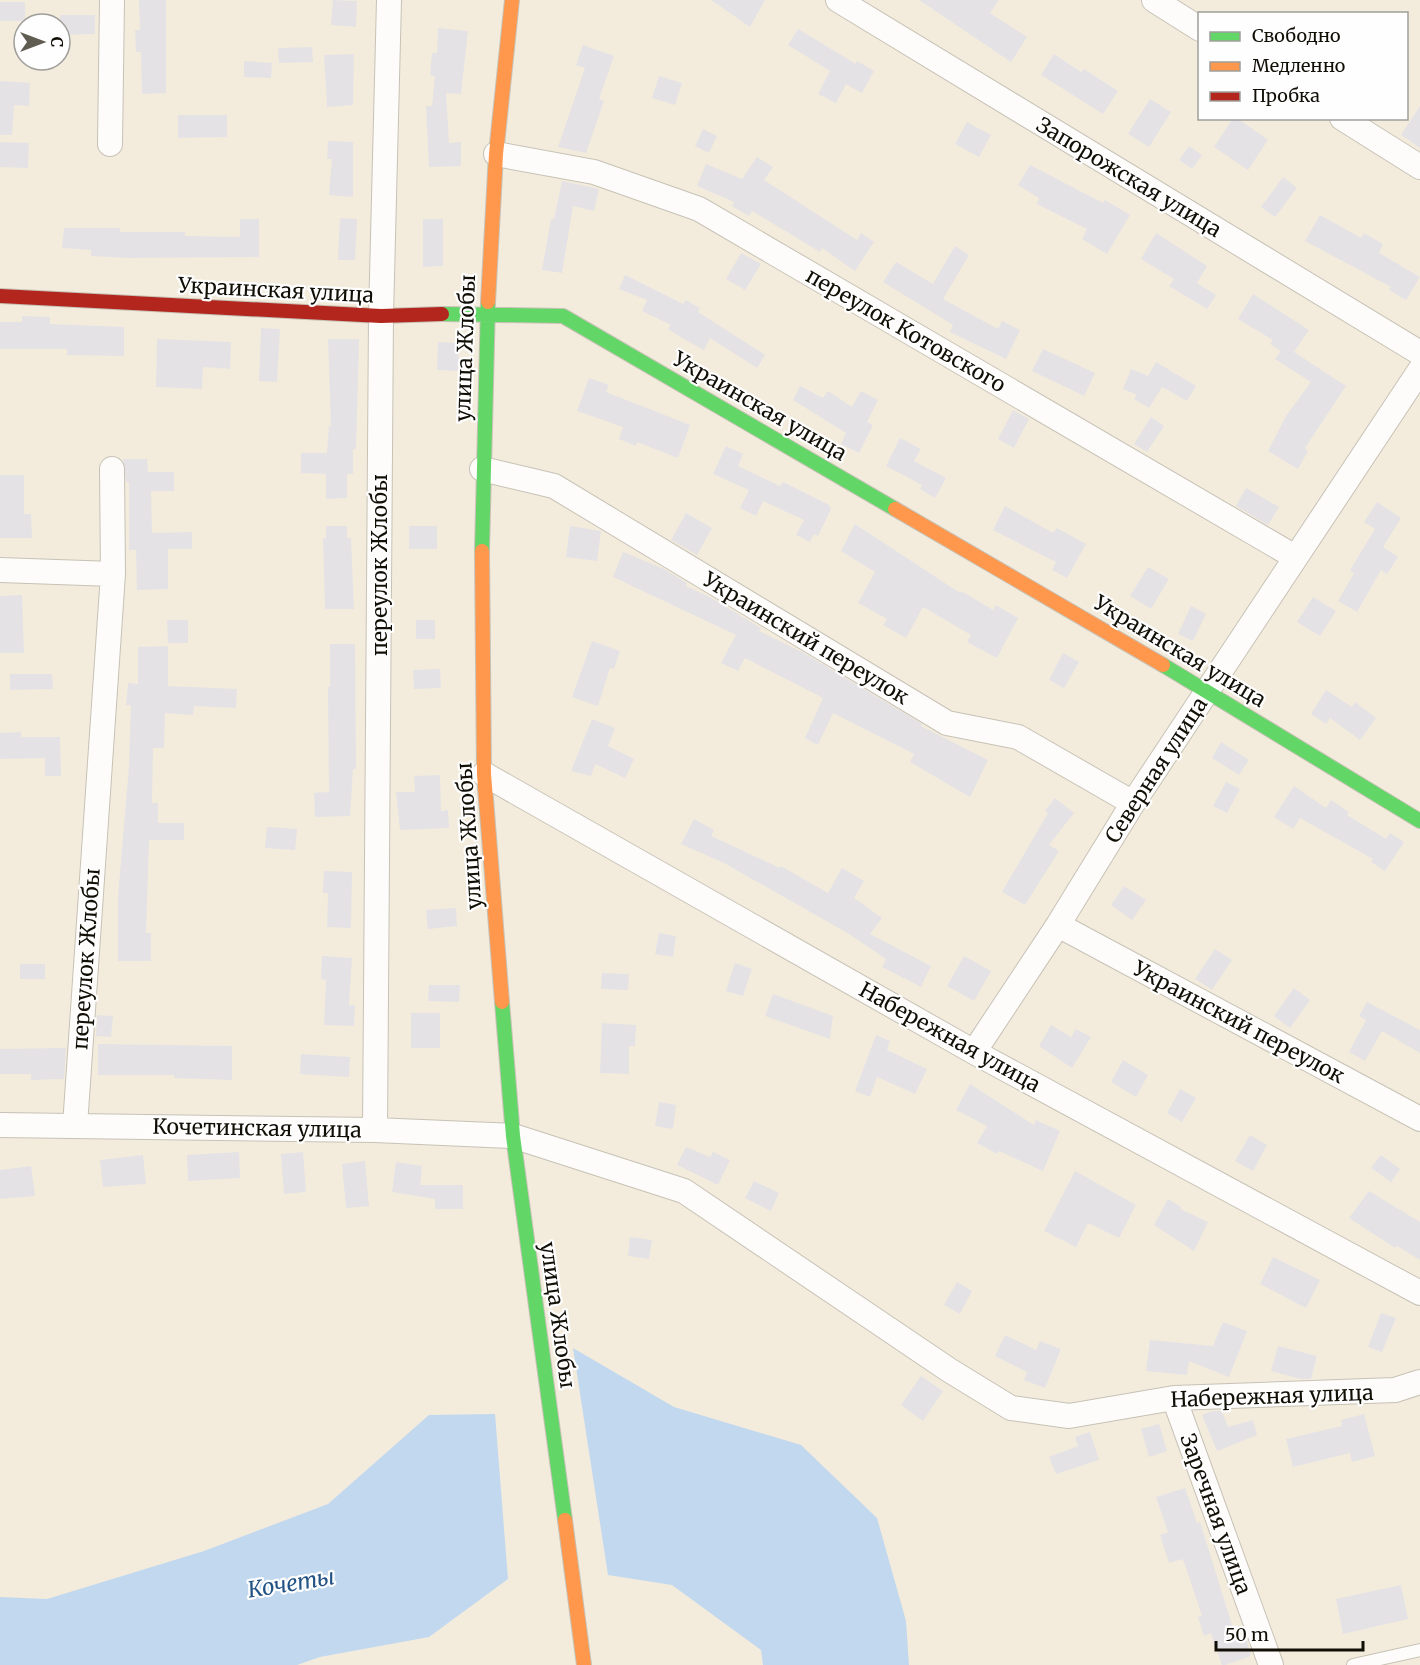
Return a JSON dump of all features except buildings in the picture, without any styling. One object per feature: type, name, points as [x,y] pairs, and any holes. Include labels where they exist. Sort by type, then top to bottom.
[{"type":"street","points":[[110,144],[112,0]]},
{"type":"street","name":"переулок Жлобы","points":[[375,1130],[381,316],[389,0]]},
{"type":"street","name":"улица Жлобы","points":[[512,0],[496,154],[487,313],[482,469],[481,625],[484,774],[513,1136],[584,1665]]},
{"type":"street","name":"Запорожская улица","points":[[838,0],[1420,353]]},
{"type":"street","points":[[1154,0],[1198,28]]},
{"type":"street","points":[[1345,120],[1420,167]]},
{"type":"street","name":"переулок Котовского","points":[[496,154],[594,172],[699,209],[1295,557]]},
{"type":"street","name":"Украинская улица","points":[[0,296],[381,316],[487,313],[563,316],[1208,691],[1420,821]]},
{"type":"street","name":"Северная улица","points":[[974,1052],[1058,926],[1133,803],[1420,370]]},
{"type":"street","name":"Украинский переулок","points":[[482,469],[554,486],[947,723],[1018,737],[1133,803]]},
{"type":"street","name":"переулок Жлобы","points":[[75,1126],[113,574],[112,470]]},
{"type":"street","points":[[0,570],[113,574]]},
{"type":"street","name":"Набережная улица","points":[[484,774],[974,1052],[1420,1293]]},
{"type":"street","name":"Украинский переулок","points":[[1058,926],[1420,1119]]},
{"type":"street","name":"Кочетинская улица","points":[[0,1125],[375,1130],[513,1136]]},
{"type":"street","name":"Набережная улица","points":[[513,1136],[684,1191],[1011,1408],[1069,1416],[1174,1398],[1395,1390],[1420,1382]]},
{"type":"street","name":"Заречная улица","points":[[1174,1398],[1271,1665]]},
{"type":"lane","points":[[1353,1665],[1420,1650]]},
{"type":"water","points":[[573,1348],[674,1407],[801,1445],[877,1518],[906,1621],[909,1665],[763,1665],[761,1650],[672,1585],[608,1575]]},
{"type":"water","name":"Кочеты","points":[[495,1414],[508,1579],[429,1637],[320,1657],[297,1665],[0,1665],[0,1597],[47,1599],[204,1551],[328,1504],[429,1415]]},
{"type":"traffic: fast","points":[[482,551],[488,302]]},
{"type":"traffic: fast","points":[[442,314],[563,316],[895,509]]},
{"type":"traffic: fast","points":[[1163,665],[1420,821]]},
{"type":"traffic: fast","points":[[502,1002],[513,1136],[565,1520]]},
{"type":"traffic: slow","points":[[488,302],[496,154],[512,0]]},
{"type":"traffic: slow","points":[[895,509],[1163,665]]},
{"type":"traffic: slow","points":[[482,551],[484,774],[502,1002]]},
{"type":"traffic: slow","points":[[565,1520],[584,1665]]},
{"type":"traffic: jam","points":[[0,296],[381,316],[442,314]]}]
